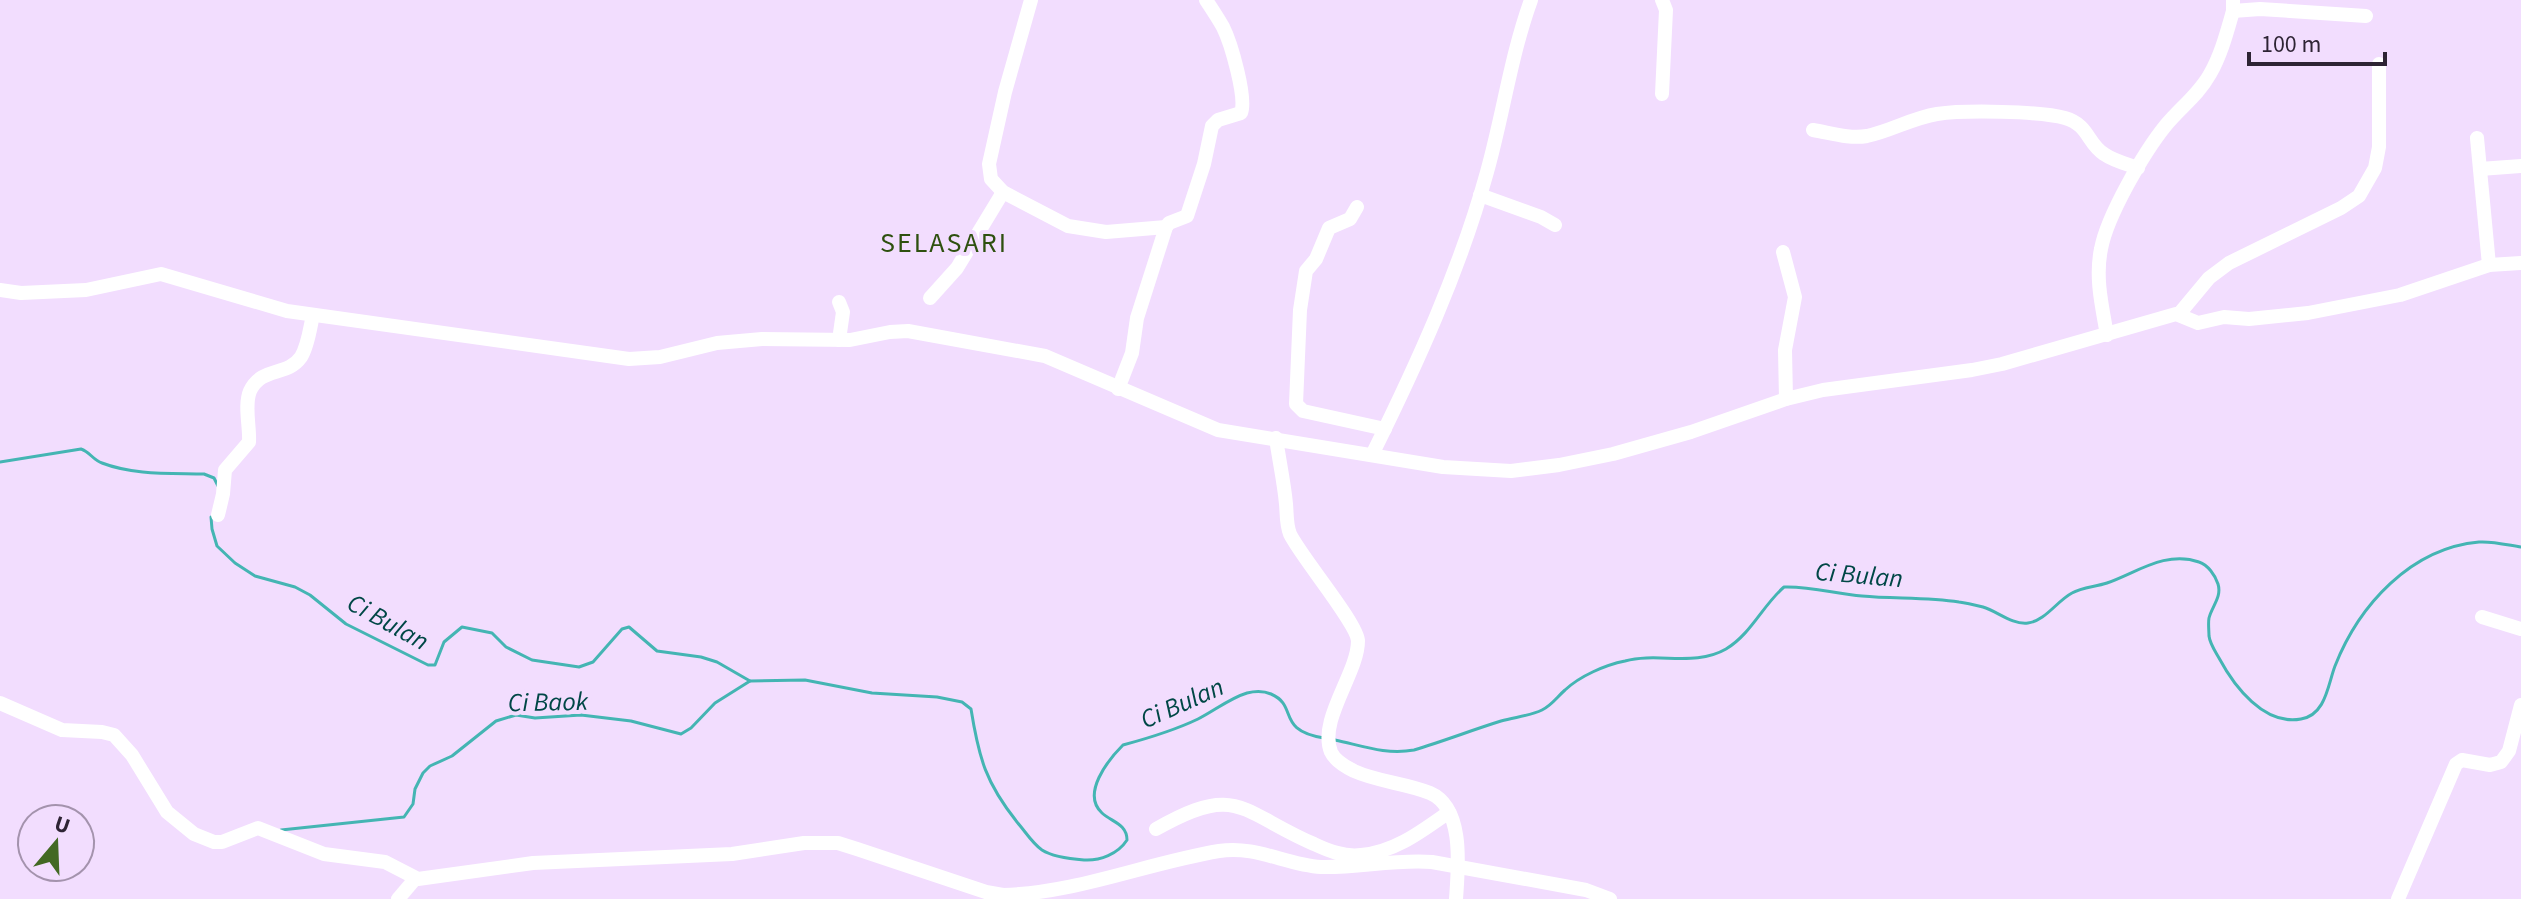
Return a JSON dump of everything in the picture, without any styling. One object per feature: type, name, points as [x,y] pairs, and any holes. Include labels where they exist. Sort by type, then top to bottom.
[{"type":"street","points":[[1031,0],[1005,92],[989,164],[991,179],[1003,192],[1054,220],[1084,230],[1106,232],[1166,227]]},
{"type":"street","points":[[1118,389],[1132,353],[1140,309],[1166,227],[1187,216],[1204,164],[1212,126],[1218,120],[1237,116],[1243,109],[1227,35],[1206,0]]},
{"type":"street","points":[[1372,455],[1445,296],[1480,195],[1531,0]]},
{"type":"street","points":[[1662,0],[1666,10],[1662,94]]},
{"type":"street","points":[[2107,335],[2098,279],[2101,248],[2110,220],[2163,129],[2197,94],[2210,75],[2233,5],[2366,16]]},
{"type":"street","points":[[0,290],[21,293],[86,290],[161,274],[274,308],[629,359],[660,357],[717,343],[762,339],[839,340],[908,331],[1045,356],[1207,427],[1228,432],[1463,470],[1511,471],[1559,465],[1645,445],[1786,399],[1856,385],[1972,370],[2033,356],[2179,314],[2209,278],[2229,263],[2341,208],[2359,196],[2375,168],[2379,147],[2379,64]]},
{"type":"street","points":[[1813,130],[1849,137],[1866,136],[1939,113],[2054,115],[2068,118],[2083,127],[2105,155],[2138,168]]},
{"type":"street","points":[[2477,138],[2489,265]]},
{"type":"street","points":[[2480,169],[2521,166]]},
{"type":"street","points":[[930,298],[957,268],[1003,192]]},
{"type":"street","points":[[1480,195],[1555,225]]},
{"type":"street","points":[[1357,207],[1350,219],[1329,228],[1316,259],[1306,271],[1300,310],[1296,404],[1303,411],[1385,429]]},
{"type":"street","points":[[1783,252],[1793,280],[1795,297],[1785,350],[1786,399]]},
{"type":"street","points":[[2179,314],[2202,323],[2224,317],[2249,319],[2308,313],[2400,295],[2489,265],[2521,263]]},
{"type":"street","points":[[839,302],[843,312],[839,340]]},
{"type":"street","points":[[218,515],[225,470],[249,442],[250,391],[262,376],[291,367],[298,361],[304,353],[313,315]]},
{"type":"street","points":[[1276,438],[1289,532],[1348,617],[1359,639],[1333,715],[1330,738],[1334,757],[1357,772],[1432,793],[1439,798],[1449,812],[1456,834],[1459,866],[1456,899]]},
{"type":"street","points":[[2482,617],[2521,629]]},
{"type":"street","points":[[0,703],[62,730],[114,735],[132,755],[167,812],[184,828],[205,839],[222,842],[258,828],[324,854],[385,862],[415,879],[533,863],[732,854],[820,842],[838,843],[1003,895],[1104,879],[1233,849],[1263,852],[1318,867],[1415,861],[1459,866],[1586,890],[1610,899]]},
{"type":"street","points":[[2398,899],[2456,764],[2462,760],[2494,765],[2501,762],[2509,751],[2521,705]]},
{"type":"street","points":[[1156,829],[1200,807],[1230,805],[1252,810],[1328,851],[1363,855],[1397,846],[1449,812]]},
{"type":"street","points":[[398,899],[415,879]]},
{"type":"waterway","name":"Ci Bulan","points":[[0,462],[81,449],[99,462],[114,467],[152,473],[204,474],[214,478],[218,486]]},
{"type":"waterway","name":"Ci Bulan","points":[[211,517],[217,546],[235,563],[255,576],[295,587],[346,624],[428,665],[435,665],[444,642],[462,627],[492,633],[506,647],[532,660],[579,667],[593,662],[622,629],[629,627],[657,651],[717,662],[750,681],[805,680],[872,693],[937,697],[962,702],[971,709],[981,756],[998,795],[1035,844],[1046,852],[1062,857],[1084,860],[1102,858],[1114,853],[1127,840],[1124,830],[1102,813],[1094,796],[1104,768],[1123,745],[1179,727],[1234,698],[1256,692],[1268,693],[1279,699],[1293,724],[1309,734],[1324,738]]},
{"type":"waterway","name":"Ci Bulan","points":[[1335,740],[1384,751],[1414,750],[1537,712],[1549,706],[1578,680],[1609,665],[1638,659],[1714,654],[1743,636],[1784,587],[1862,596],[1962,602],[1983,607],[2016,622],[2028,623],[2040,619],[2076,591],[2175,559],[2202,563],[2217,581],[2219,593],[2209,618],[2209,636],[2233,680],[2263,710],[2287,720],[2301,719],[2316,712],[2321,705],[2345,643],[2390,583],[2431,555],[2454,547],[2479,542],[2521,547]]},
{"type":"waterway","name":"Ci Baok","points":[[281,830],[404,817],[413,804],[415,789],[423,773],[430,766],[452,756],[496,721],[516,715],[535,718],[581,715],[631,721],[681,734],[715,703],[750,681]]},
{"type":"district","name":"SELASARI","points":[[944,243]]}]
